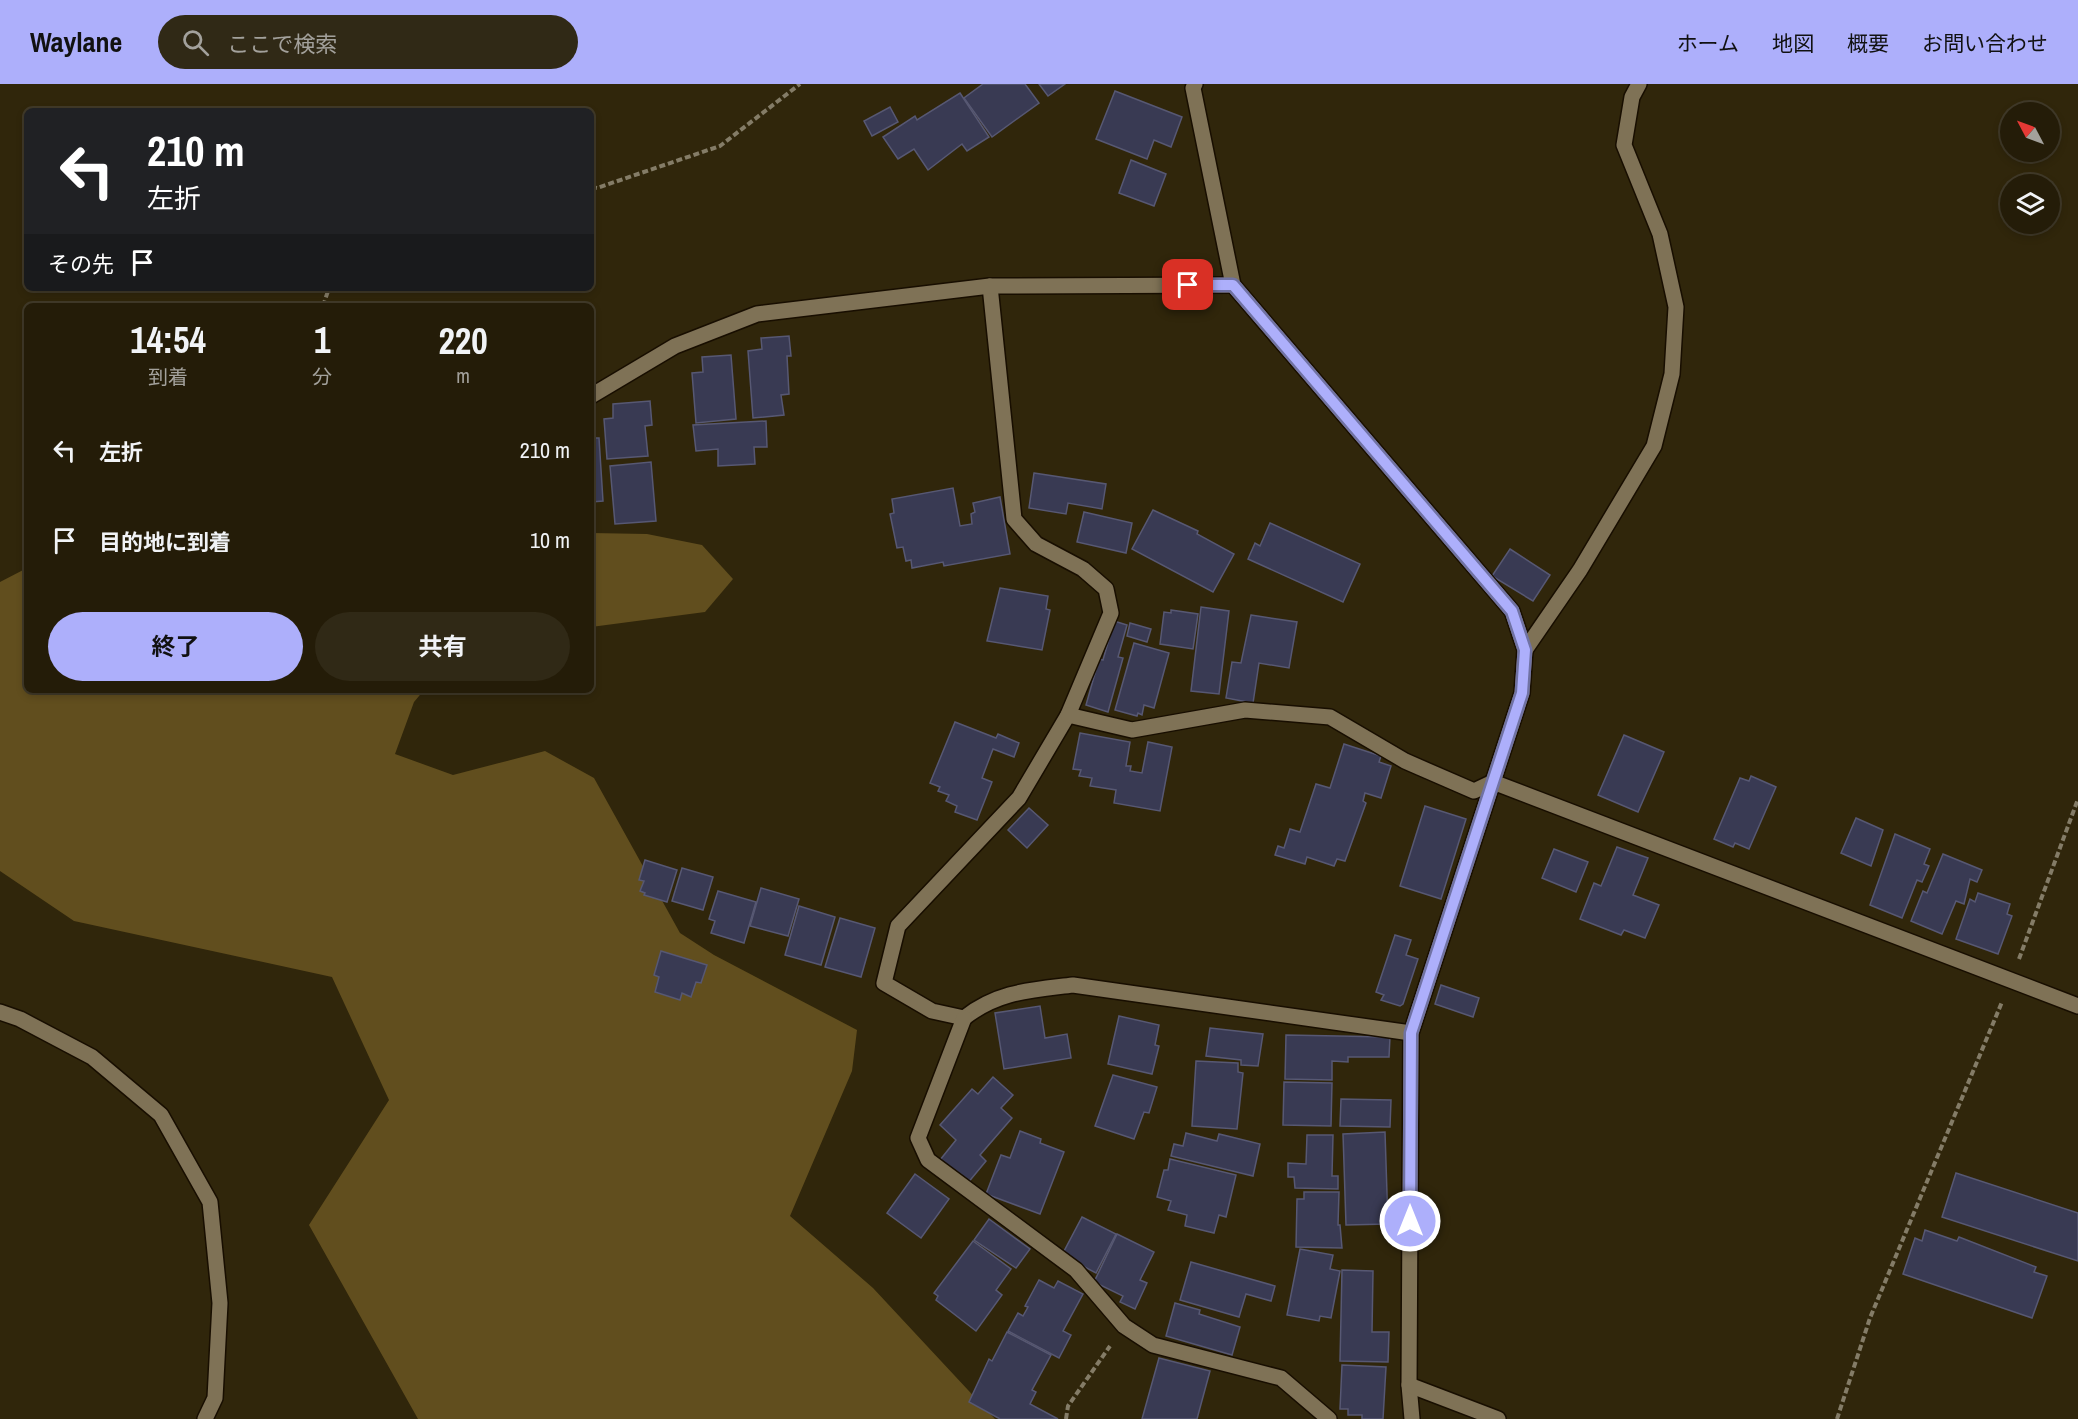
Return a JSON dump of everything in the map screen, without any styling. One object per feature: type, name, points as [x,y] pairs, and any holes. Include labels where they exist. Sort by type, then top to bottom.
[{"type":"street","points":[[1195,84],[1193,88],[1233,285],[1512,611],[1525,650],[1522,693],[1411,1033],[1409,1385],[1412,1419]]},
{"type":"street","points":[[1525,650],[1580,570],[1654,446],[1672,374],[1676,307],[1660,234],[1624,145],[1632,97],[1639,84]]},
{"type":"street","points":[[594,394],[675,346],[757,315],[990,286],[1233,285]]},
{"type":"street","points":[[964,1018],[932,1011],[884,983],[898,926],[1019,798],[1068,715],[1111,613],[1106,589],[1083,569],[1036,544],[1014,519],[990,286]]},
{"type":"street","points":[[1068,715],[1132,730],[1245,710],[1329,717],[1405,761],[1474,791],[1493,782],[2078,1006]]},
{"type":"street","points":[[1329,1419],[1281,1378],[1153,1345],[1124,1326],[1076,1270],[928,1160],[918,1138],[964,1018],[983,1003],[1012,994],[1073,985],[1411,1033]]},
{"type":"street","points":[[0,1012],[20,1019],[92,1057],[161,1115],[210,1202],[220,1303],[215,1398],[205,1419]]},
{"type":"street","points":[[1409,1385],[1498,1419]]},
{"type":"path","points":[[594,188],[720,146],[801,84]]},
{"type":"path","points":[[1837,1419],[1870,1318],[2012,981],[2078,799]]},
{"type":"path","points":[[1066,1419],[1068,1406],[1124,1326]]},
{"type":"shaded area","points":[[594,533],[647,534],[702,545],[733,579],[705,612],[594,627]]},
{"type":"shaded area","points":[[24,570],[24,693],[422,693],[414,702],[395,754],[453,775],[545,751],[594,778],[680,933],[714,955],[857,1030],[852,1071],[790,1216],[873,1288],[995,1419],[418,1419],[309,1225],[389,1100],[332,977],[74,921],[0,871],[0,582]]},
{"type":"building","points":[[983,84],[1025,84],[1039,103],[992,137],[964,98]]},
{"type":"building","points":[[1039,84],[1065,84],[1048,96]]},
{"type":"building","points":[[1115,91],[1182,117],[1171,147],[1154,140],[1147,159],[1096,139]]},
{"type":"building","points":[[960,93],[989,137],[967,151],[962,144],[928,170],[914,149],[898,159],[883,137],[915,116],[917,120]]},
{"type":"building","points":[[890,107],[898,122],[872,136],[864,121]]},
{"type":"building","points":[[1131,160],[1166,174],[1154,206],[1119,193]]},
{"type":"building","points":[[789,336],[791,356],[787,356],[789,394],[781,395],[784,415],[753,418],[748,351],[762,349],[761,338]]},
{"type":"building","points":[[731,355],[736,419],[696,423],[692,373],[703,372],[702,357]]},
{"type":"building","points":[[650,401],[652,425],[645,426],[648,456],[607,459],[604,419],[613,418],[613,404]]},
{"type":"building","points":[[766,421],[767,447],[754,447],[755,464],[718,466],[718,449],[696,451],[693,425]]},
{"type":"building","points":[[594,438],[599,438],[603,501],[594,502]]},
{"type":"building","points":[[651,462],[656,521],[615,524],[610,466]]},
{"type":"building","points":[[1034,473],[1106,484],[1102,509],[1068,503],[1066,514],[1029,508]]},
{"type":"building","points":[[953,488],[960,526],[972,524],[971,514],[975,512],[973,503],[1000,497],[1010,554],[944,566],[943,562],[912,568],[911,560],[906,561],[903,547],[897,548],[890,514],[894,513],[892,499]]},
{"type":"building","points":[[1153,510],[1198,531],[1197,534],[1234,554],[1213,592],[1132,549]]},
{"type":"building","points":[[1084,512],[1132,523],[1126,553],[1077,542]]},
{"type":"building","points":[[1270,523],[1360,564],[1343,602],[1248,559],[1255,543],[1260,546]]},
{"type":"building","points":[[1510,549],[1550,575],[1533,601],[1492,576]]},
{"type":"building","points":[[1000,588],[1048,596],[1046,609],[1050,610],[1042,650],[987,641]]},
{"type":"building","points":[[1201,607],[1229,611],[1219,694],[1191,691]]},
{"type":"building","points":[[1171,610],[1198,614],[1193,649],[1160,644],[1164,612],[1171,613]]},
{"type":"building","points":[[1251,615],[1297,622],[1289,668],[1259,663],[1253,703],[1226,698],[1232,662],[1241,663]]},
{"type":"building","points":[[1114,621],[1127,625],[1118,657],[1123,658],[1108,712],[1086,705],[1099,659],[1103,660]]},
{"type":"building","points":[[1130,623],[1151,629],[1147,642],[1127,636]]},
{"type":"building","points":[[1134,643],[1169,653],[1154,708],[1144,705],[1142,715],[1138,713],[1137,716],[1115,710]]},
{"type":"building","points":[[955,722],[996,738],[998,734],[1019,743],[1014,757],[993,749],[982,778],[992,782],[977,820],[955,812],[957,806],[946,801],[949,795],[938,791],[940,787],[930,783]]},
{"type":"building","points":[[1080,733],[1130,742],[1126,766],[1131,766],[1130,771],[1142,773],[1148,742],[1172,747],[1160,811],[1114,803],[1116,790],[1090,786],[1092,778],[1079,776],[1081,770],[1073,769]]},
{"type":"building","points":[[1624,735],[1664,752],[1638,812],[1598,795]]},
{"type":"building","points":[[1344,744],[1381,756],[1379,762],[1391,766],[1381,798],[1365,793],[1363,801],[1366,803],[1345,861],[1337,859],[1334,866],[1307,857],[1305,864],[1275,855],[1278,846],[1284,848],[1290,829],[1300,832],[1316,784],[1330,788]]},
{"type":"building","points":[[1751,776],[1776,787],[1749,849],[1735,843],[1733,847],[1714,839],[1740,778],[1749,781]]},
{"type":"building","points":[[1425,806],[1466,819],[1441,899],[1400,886]]},
{"type":"building","points":[[1029,808],[1048,825],[1027,848],[1008,830]]},
{"type":"building","points":[[1856,818],[1883,830],[1871,866],[1841,853]]},
{"type":"building","points":[[1895,834],[1930,849],[1924,864],[1929,866],[1922,882],[1917,880],[1902,918],[1870,905]]},
{"type":"building","points":[[1617,847],[1648,858],[1633,895],[1659,905],[1645,938],[1624,930],[1621,935],[1580,919],[1594,883],[1601,886]]},
{"type":"building","points":[[1554,849],[1588,862],[1576,892],[1542,878]]},
{"type":"building","points":[[1943,854],[1982,870],[1977,882],[1970,879],[1964,904],[1956,901],[1942,934],[1911,921],[1923,891],[1927,893]]},
{"type":"building","points":[[645,860],[677,870],[667,902],[644,895],[645,893],[640,891],[644,881],[639,880]]},
{"type":"building","points":[[682,868],[713,877],[703,910],[672,901]]},
{"type":"building","points":[[761,888],[799,899],[788,936],[750,926]]},
{"type":"building","points":[[718,891],[756,902],[744,943],[711,933],[715,921],[709,919]]},
{"type":"building","points":[[1978,893],[2010,904],[2007,914],[2012,916],[1998,954],[1956,939],[1970,899],[1975,902]]},
{"type":"building","points":[[799,906],[835,917],[821,965],[785,955]]},
{"type":"building","points":[[840,918],[875,928],[861,977],[825,967]]},
{"type":"building","points":[[1395,935],[1411,940],[1406,955],[1418,959],[1403,1004],[1400,1006],[1381,1000],[1384,995],[1376,992]]},
{"type":"building","points":[[661,951],[707,965],[701,983],[696,982],[691,997],[682,993],[680,1000],[655,992],[659,977],[654,975]]},
{"type":"building","points":[[1441,985],[1479,998],[1473,1017],[1435,1004]]},
{"type":"building","points":[[1040,1006],[1045,1038],[1067,1034],[1071,1058],[1004,1069],[995,1013]]},
{"type":"building","points":[[1119,1016],[1159,1025],[1155,1045],[1159,1046],[1152,1074],[1108,1064]]},
{"type":"building","points":[[1210,1028],[1263,1034],[1258,1066],[1241,1065],[1241,1060],[1206,1056]]},
{"type":"building","points":[[1286,1035],[1390,1037],[1389,1057],[1348,1057],[1348,1062],[1332,1061],[1332,1080],[1285,1079]]},
{"type":"building","points":[[1196,1061],[1238,1063],[1238,1072],[1243,1073],[1237,1129],[1192,1126]]},
{"type":"building","points":[[1113,1075],[1157,1087],[1149,1113],[1144,1112],[1134,1139],[1095,1126]]},
{"type":"building","points":[[993,1077],[1013,1095],[1001,1108],[1012,1118],[980,1155],[986,1161],[967,1184],[940,1160],[956,1140],[940,1125],[972,1089],[978,1094]]},
{"type":"building","points":[[1284,1082],[1332,1083],[1331,1126],[1283,1125]]},
{"type":"building","points":[[1341,1099],[1391,1100],[1390,1127],[1340,1126]]},
{"type":"building","points":[[1020,1131],[1041,1139],[1040,1143],[1064,1152],[1040,1214],[986,1194],[1001,1155],[1010,1158]]},
{"type":"building","points":[[1385,1132],[1388,1224],[1346,1225],[1343,1134]]},
{"type":"building","points":[[1186,1133],[1217,1141],[1219,1134],[1260,1144],[1253,1176],[1171,1156],[1174,1144],[1183,1146]]},
{"type":"building","points":[[1307,1135],[1333,1135],[1332,1176],[1338,1176],[1338,1189],[1295,1188],[1294,1177],[1288,1177],[1288,1163],[1306,1164]]},
{"type":"building","points":[[1170,1159],[1236,1175],[1226,1217],[1219,1215],[1214,1233],[1185,1226],[1187,1215],[1168,1210],[1171,1201],[1157,1197],[1164,1170],[1168,1170]]},
{"type":"building","points":[[1956,1173],[2078,1213],[2078,1261],[1942,1217]]},
{"type":"building","points":[[915,1174],[949,1199],[921,1238],[887,1213]]},
{"type":"building","points":[[1304,1192],[1339,1192],[1338,1225],[1340,1225],[1342,1248],[1296,1247],[1297,1199],[1304,1199]]},
{"type":"building","points":[[1082,1217],[1116,1234],[1096,1273],[1062,1255]]},
{"type":"building","points":[[989,1219],[1030,1249],[1016,1268],[974,1240]]},
{"type":"building","points":[[1925,1230],[1957,1241],[1959,1237],[2036,1267],[2034,1272],[2047,1276],[2032,1318],[1903,1274],[1915,1238],[1922,1241]]},
{"type":"building","points":[[1117,1234],[1154,1252],[1140,1280],[1147,1283],[1135,1309],[1120,1302],[1123,1296],[1094,1282]]},
{"type":"building","points":[[973,1241],[1011,1269],[996,1290],[1002,1295],[976,1331],[936,1300],[938,1296],[934,1293]]},
{"type":"building","points":[[1300,1249],[1333,1255],[1330,1269],[1340,1271],[1331,1318],[1320,1316],[1319,1321],[1287,1315]]},
{"type":"building","points":[[1191,1262],[1275,1286],[1271,1301],[1246,1294],[1239,1317],[1180,1300]]},
{"type":"building","points":[[1342,1270],[1373,1271],[1372,1332],[1389,1332],[1388,1362],[1340,1361]]},
{"type":"building","points":[[1039,1280],[1054,1288],[1058,1281],[1083,1294],[1063,1331],[1071,1335],[1059,1358],[1008,1331],[1018,1313],[1023,1316],[1028,1307],[1025,1306]]},
{"type":"building","points":[[1175,1303],[1200,1310],[1199,1314],[1240,1327],[1232,1355],[1166,1336]]},
{"type":"building","points":[[1007,1332],[1051,1355],[1032,1390],[1036,1392],[1030,1404],[1058,1419],[1000,1419],[969,1402],[989,1359],[992,1361]]},
{"type":"building","points":[[1159,1358],[1210,1371],[1197,1419],[1142,1419]]},
{"type":"building","points":[[1342,1365],[1386,1367],[1383,1419],[1362,1419],[1362,1415],[1348,1415],[1348,1409],[1340,1409]]},
{"type":"route","points":[[1188,285],[1233,285],[1512,611],[1525,650],[1522,693],[1411,1033],[1410,1221]]}]
